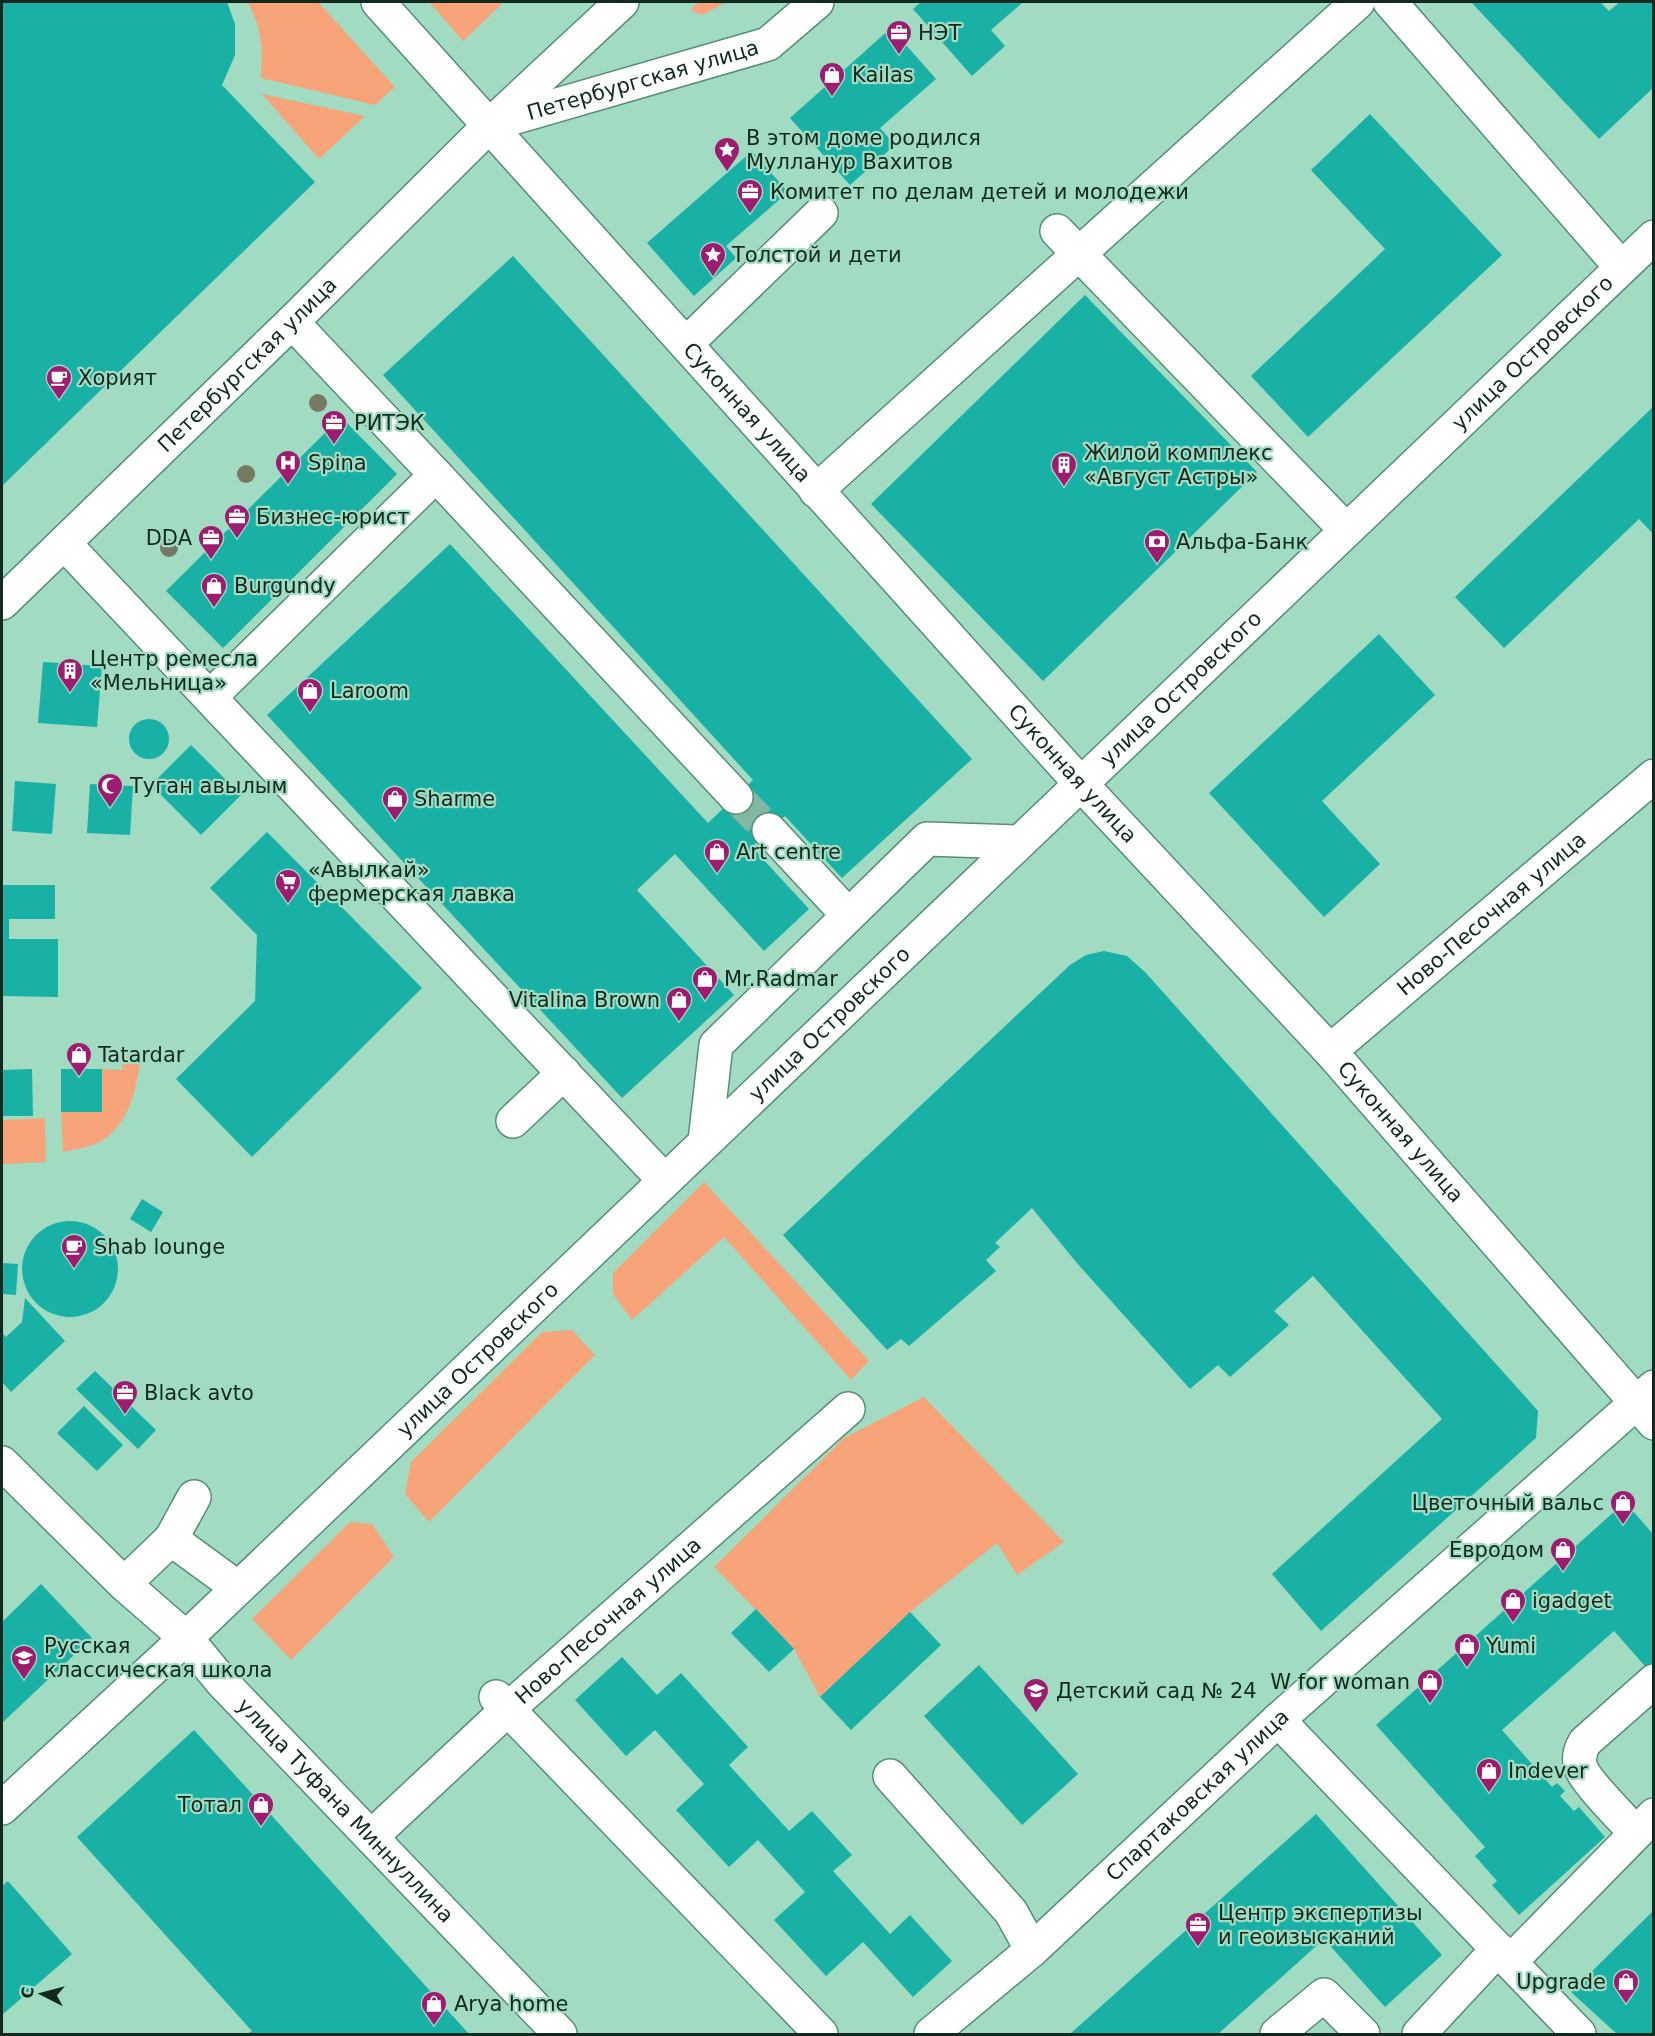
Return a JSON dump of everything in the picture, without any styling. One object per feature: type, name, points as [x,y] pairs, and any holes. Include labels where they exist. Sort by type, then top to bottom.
[{"type":"street","name":"Суконная улица","points":[[378,2],[1081,784],[1330,1051],[1647,1404]]},
{"type":"street","name":"Петербургская улица","points":[[2,603],[292,322],[490,124],[622,2]]},
{"type":"street","name":"Петербургская улица","points":[[490,124],[768,44],[818,2]]},
{"type":"street","points":[[816,491],[1068,243],[1358,2]]},
{"type":"street","points":[[1390,2],[1622,267]]},
{"type":"street","points":[[686,344],[821,213]]},
{"type":"street","name":"улица Островского","points":[[2,1808],[186,1638],[664,1179],[1653,237]]},
{"type":"street","points":[[1068,243],[1346,530]]},
{"type":"street","points":[[292,322],[736,796]]},
{"type":"street","points":[[210,697],[436,475]]},
{"type":"street","points":[[64,543],[664,1179]]},
{"type":"street","name":"Ново-Песочная улица","points":[[1330,1051],[1653,776]]},
{"type":"street","points":[[769,831],[848,915]]},
{"type":"street","points":[[705,1141],[716,1045],[927,839],[1019,842]]},
{"type":"street","points":[[513,1121],[564,1074]]},
{"type":"street","name":"Спартаковская улица","points":[[931,2034],[1032,1950],[1278,1720],[1647,1404]]},
{"type":"street","name":"Ново-Песочная улица","points":[[371,1837],[502,1703],[848,1410]]},
{"type":"street","name":"улица Туфана Миннуллина","points":[[2,1463],[124,1584],[186,1638],[222,1682],[560,2034]]},
{"type":"street","points":[[124,1584],[171,1539],[194,1497]]},
{"type":"street","points":[[171,1539],[237,1588]]},
{"type":"street","points":[[1419,2034],[1645,1824],[1584,1774],[1579,1760],[1586,1742],[1653,1681]]},
{"type":"street","points":[[502,1703],[821,2034]]},
{"type":"street","points":[[1278,1720],[1580,2034]]},
{"type":"street","points":[[890,1776],[1011,1912],[1032,1950]]},
{"type":"street","points":[[1277,2034],[1324,1995],[1363,2034]]},
{"type":"shaded area","points":[[247,2],[318,2],[395,87],[375,105],[261,78],[262,58],[259,29]]},
{"type":"shaded area","points":[[429,2],[504,2],[463,41]]},
{"type":"shaded area","points":[[699,2],[727,2],[702,15],[690,10]]},
{"type":"shaded area","points":[[262,94],[365,116],[319,159]]},
{"type":"shaded area","points":[[123,1056],[141,1056],[135,1091],[120,1123],[103,1140],[84,1148],[63,1152],[61,1112],[102,1112],[102,1069],[122,1070]]},
{"type":"shaded area","points":[[45,1118],[46,1162],[2,1164],[2,1120]]},
{"type":"shaded area","points":[[704,1182],[869,1361],[851,1380],[724,1237],[632,1320],[613,1294],[613,1273]]},
{"type":"shaded area","points":[[572,1330],[595,1355],[429,1522],[405,1494],[411,1462],[542,1332]]},
{"type":"shaded area","points":[[924,1397],[1064,1542],[1017,1575],[997,1543],[910,1612],[820,1697],[794,1649],[714,1567],[844,1438]]},
{"type":"shaded area","points":[[350,1522],[372,1524],[394,1557],[291,1660],[252,1619]]},
{"type":"building","points":[[2,2],[227,2],[235,24],[235,55],[222,85],[315,182],[2,486]]},
{"type":"building","points":[[921,2],[1023,2],[991,30],[1005,46],[972,76],[913,9]]},
{"type":"building","points":[[1471,2],[1600,2],[1609,11],[1620,2],[1653,2],[1653,88],[1599,139]]},
{"type":"building","points":[[891,28],[936,79],[880,128],[895,145],[850,185],[790,118]]},
{"type":"building","points":[[1370,114],[1502,255],[1308,437],[1251,376],[1385,249],[1311,170]]},
{"type":"building","points":[[752,151],[788,192],[726,246],[736,258],[694,296],[647,243]]},
{"type":"building","points":[[513,256],[972,759],[842,878],[785,816],[769,830],[752,847],[809,909],[764,951],[675,854],[637,890],[734,995],[622,1098],[267,715],[450,544],[708,823],[753,780],[383,375]]},
{"type":"building","name":"Жилой комплекс «Август Астры»","points":[[1085,295],[1257,472],[1043,681],[871,504]]},
{"type":"building","points":[[1653,407],[1653,534],[1639,519],[1504,648],[1455,597]]},
{"type":"building","points":[[341,417],[397,474],[223,648],[166,591]]},
{"type":"building","points":[[1379,634],[1435,695],[1322,801],[1380,864],[1324,917],[1209,793]]},
{"type":"building","name":"Центр ремесла «Мельница»","points":[[43,662],[102,666],[97,727],[38,723]]},
{"type":"building","points":[[149,719],[157,720],[163,725],[168,731],[168,747],[163,753],[157,758],[149,759],[141,758],[135,753],[130,747],[129,739],[130,731],[135,725],[141,720]]},
{"type":"building","points":[[191,745],[241,795],[201,835],[151,785]]},
{"type":"building","points":[[15,781],[56,784],[52,834],[12,831]]},
{"type":"building","name":"Туган авылым","points":[[90,784],[133,786],[130,835],[87,833]]},
{"type":"building","points":[[267,832],[422,988],[252,1157],[176,1079],[255,1001],[257,935],[210,888]]},
{"type":"building","points":[[2,885],[55,885],[55,919],[9,919],[9,939],[58,939],[58,997],[2,996]]},
{"type":"building","points":[[1104,951],[1127,956],[1145,972],[1538,1411],[1536,1438],[1321,1631],[1272,1574],[1442,1419],[1313,1276],[1274,1311],[1289,1325],[1230,1377],[1218,1365],[1190,1389],[1076,1262],[1032,1208],[995,1243],[1000,1247],[986,1260],[996,1271],[909,1346],[901,1339],[887,1350],[783,1235],[1070,965],[1086,955]]},
{"type":"building","points":[[32,1069],[33,1116],[2,1116],[2,1070]]},
{"type":"building","points":[[61,1069],[102,1069],[102,1112],[61,1112]]},
{"type":"building","points":[[142,1199],[163,1212],[151,1232],[130,1219]]},
{"type":"building","points":[[70,1221],[88,1225],[104,1235],[114,1251],[118,1269],[114,1287],[104,1303],[88,1313],[70,1317],[52,1313],[36,1303],[26,1287],[22,1269],[26,1251],[36,1235],[52,1225]]},
{"type":"building","points":[[2,1263],[18,1264],[16,1295],[2,1294]]},
{"type":"building","points":[[25,1298],[65,1341],[11,1392],[2,1382],[2,1333],[6,1337],[22,1322]]},
{"type":"building","points":[[95,1371],[156,1430],[138,1449],[76,1389]]},
{"type":"building","points":[[84,1406],[123,1445],[97,1471],[57,1433]]},
{"type":"building","points":[[1625,1502],[1653,1534],[1653,1675],[1614,1631],[1502,1730],[1552,1787],[1557,1783],[1565,1791],[1560,1796],[1574,1811],[1579,1807],[1605,1837],[1519,1915],[1492,1885],[1497,1881],[1475,1856],[1485,1847],[1376,1725]]},
{"type":"building","name":"Русская классическая школа","points":[[41,1584],[92,1638],[2,1723],[2,1622]]},
{"type":"building","points":[[756,1609],[794,1649],[769,1672],[731,1633]]},
{"type":"building","points":[[910,1612],[941,1645],[851,1730],[820,1697]]},
{"type":"building","points":[[622,1657],[657,1695],[681,1673],[748,1747],[729,1765],[789,1831],[812,1811],[852,1855],[833,1871],[890,1934],[910,1915],[952,1961],[913,1997],[863,1942],[826,1976],[774,1920],[805,1892],[758,1840],[729,1867],[676,1810],[704,1784],[655,1730],[626,1756],[575,1700]]},
{"type":"building","points":[[979,1665],[1078,1774],[1022,1825],[924,1716]]},
{"type":"building","points":[[194,1730],[469,2034],[247,2034],[252,2031],[77,1837]]},
{"type":"building","points":[[1316,1814],[1442,1955],[1385,2007],[1324,1939],[1218,2034],[1070,2034]]},
{"type":"building","points":[[8,1881],[72,1954],[2,2015],[2,1886]]},
{"type":"building","points":[[1653,1911],[1653,2034],[1617,2034],[1571,1992]]},
{"type":"tunnel","points":[[736,797],[769,830]]},
{"type":"place","name":"НЭТ","points":[[899,56]]},
{"type":"place","name":"Kailas","points":[[832,98]]},
{"type":"place","name":"В этом доме родился Мулланур Вахитов","points":[[727,173]]},
{"type":"place","name":"Комитет по делам детей и молодежи","points":[[750,215]]},
{"type":"place","name":"Толстой и дети","points":[[713,278]]},
{"type":"place","name":"Хорият","points":[[59,401]]},
{"type":"place","name":"РИТЭК","points":[[334,446]]},
{"type":"place","name":"Spina","points":[[288,486]]},
{"type":"place","name":"Жилой комплекс «Август Астры»","points":[[1064,488]]},
{"type":"place","name":"Бизнес-юрист","points":[[237,540]]},
{"type":"place","name":"DDA","points":[[211,561]]},
{"type":"place","name":"Альфа-Банк","points":[[1157,565]]},
{"type":"place","name":"Burgundy","points":[[214,609]]},
{"type":"place","name":"Центр ремесла «Мельница»","points":[[70,694]]},
{"type":"place","name":"Laroom","points":[[310,714]]},
{"type":"place","name":"Туган авылым","points":[[110,809]]},
{"type":"place","name":"Sharme","points":[[395,822]]},
{"type":"place","name":"Art centre","points":[[717,875]]},
{"type":"place","name":"«Авылкай» фермерская лавка","points":[[288,905]]},
{"type":"place","name":"Mr.Radmar","points":[[705,1002]]},
{"type":"place","name":"Vitalina Brown","points":[[679,1023]]},
{"type":"place","name":"Tatardar","points":[[79,1078]]},
{"type":"place","name":"Shab lounge","points":[[74,1270]]},
{"type":"place","name":"Black avto","points":[[125,1416]]},
{"type":"place","name":"Цветочный вальс","points":[[1623,1526]]},
{"type":"place","name":"Евродом","points":[[1563,1573]]},
{"type":"place","name":"igadget","points":[[1513,1624]]},
{"type":"place","name":"Yumi","points":[[1467,1669]]},
{"type":"place","name":"Русская классическая школа","points":[[24,1681]]},
{"type":"place","name":"W for woman","points":[[1430,1705]]},
{"type":"place","name":"Детский сад № 24","points":[[1036,1714]]},
{"type":"place","name":"Indever","points":[[1489,1794]]},
{"type":"place","name":"Тотал","points":[[261,1828]]},
{"type":"place","name":"Центр экспертизы и геоизысканий","points":[[1198,1948]]},
{"type":"place","name":"Upgrade","points":[[1626,2005]]},
{"type":"place","name":"Arya home","points":[[434,2027]]}]
